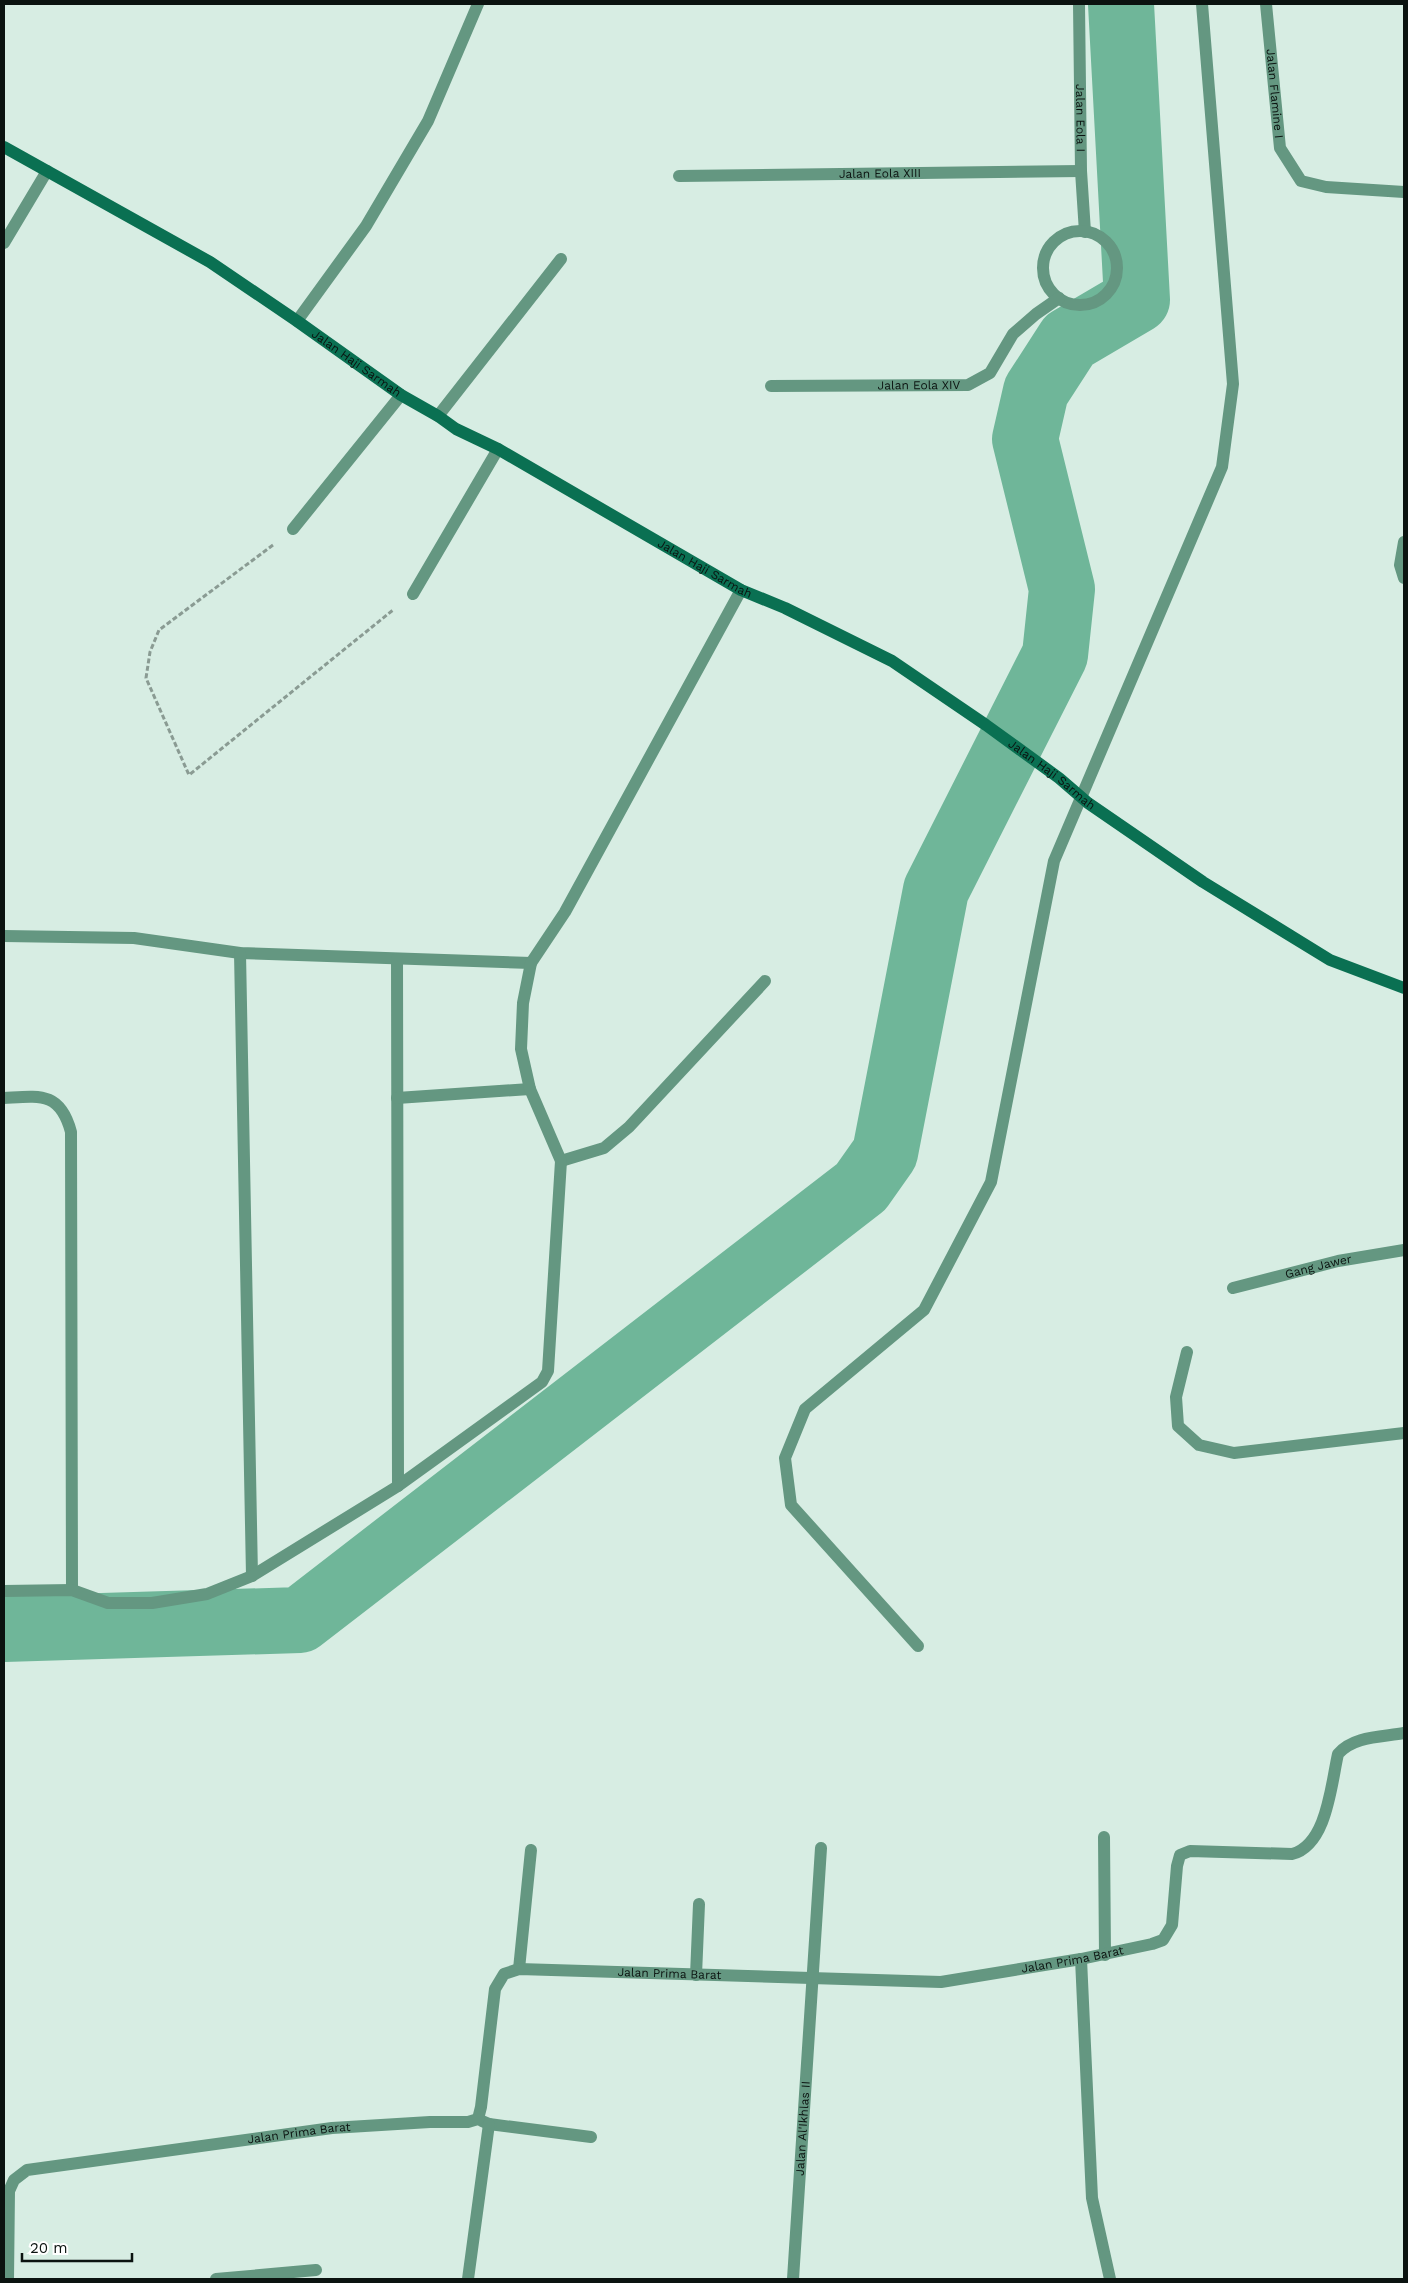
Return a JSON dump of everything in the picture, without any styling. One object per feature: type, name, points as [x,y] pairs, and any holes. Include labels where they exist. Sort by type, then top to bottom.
[{"type":"street","points":[[297,320],[366,226],[428,121],[478,4]]},
{"type":"street","name":"Jalan Eola I","points":[[1079,4],[1081,171],[1085,232]]},
{"type":"street","points":[[918,1646],[790,1505],[786,1458],[805,1409],[924,1310],[991,1182],[1054,861],[1222,467],[1233,384],[1202,4]]},
{"type":"street","name":"Jalan Flamine I","points":[[1266,4],[1280,148],[1301,180],[1326,187],[1404,192]]},
{"type":"street","name":"Jalan Haji Sarmah","points":[[4,147],[210,262],[297,320],[401,395],[438,416],[456,429],[498,449],[741,590],[786,608],[892,660],[1059,778],[1088,803],[1203,882],[1330,960],[1404,988]]},
{"type":"street","points":[[4,243],[47,171]]},
{"type":"street","name":"Jalan Eola XIII","points":[[679,176],[1081,171]]},
{"type":"street","points":[[1076,231],[1085,232],[1098,236],[1111,250],[1115,256],[1117,269],[1114,282],[1107,293],[1097,301],[1071,304],[1059,298],[1046,283],[1043,264],[1050,246],[1062,237],[1076,231]]},
{"type":"street","points":[[438,416],[561,259]]},
{"type":"street","name":"Jalan Eola XIV","points":[[771,386],[968,385],[990,373],[1013,334],[1036,314],[1059,298]]},
{"type":"street","points":[[293,529],[401,395]]},
{"type":"street","points":[[413,594],[498,449]]},
{"type":"street","points":[[1404,542],[1400,565],[1404,578]]},
{"type":"street","points":[[4,1591],[72,1590],[108,1603],[152,1603],[207,1594],[252,1576],[398,1486],[542,1382],[548,1370],[561,1161],[530,1090],[521,1048],[523,1003],[531,963],[564,912],[741,590]]},
{"type":"street","points":[[4,936],[134,938],[240,953],[531,963]]},
{"type":"street","points":[[240,953],[252,1576]]},
{"type":"street","points":[[397,959],[398,1486]]},
{"type":"street","points":[[561,1161],[604,1148],[628,1127],[765,981]]},
{"type":"street","points":[[397,1098],[530,1090]]},
{"type":"street","points":[[4,1098],[42,1096],[60,1108],[67,1118],[71,1132],[72,1590]]},
{"type":"street","name":"Gang Jawer","points":[[1233,1288],[1338,1261],[1404,1250]]},
{"type":"street","points":[[1187,1352],[1176,1397],[1178,1426],[1199,1445],[1234,1453],[1404,1433]]},
{"type":"street","name":"Jalan Prima Barat","points":[[518,1969],[941,1982],[1104,1955],[1163,1940],[1172,1925],[1177,1866],[1180,1855],[1190,1851],[1292,1854],[1302,1852],[1312,1842],[1322,1824],[1338,1754],[1345,1746],[1356,1741],[1404,1733]]},
{"type":"street","points":[[1104,1837],[1104,1955]]},
{"type":"street","name":"Jalan Al'Ikhlas II","points":[[793,2279],[811,1977],[821,1848]]},
{"type":"street","points":[[468,2279],[483,2122],[481,2107],[495,1989],[504,1974],[518,1969],[531,1850]]},
{"type":"street","points":[[696,1975],[699,1904]]},
{"type":"street","points":[[1081,1959],[1092,2198],[1110,2279]]},
{"type":"street","name":"Jalan Prima Barat","points":[[8,2279],[9,2191],[14,2180],[27,2170],[332,2128],[430,2122],[483,2122],[592,2137]]},
{"type":"street","points":[[216,2279],[316,2270]]},
{"type":"path","points":[[293,529],[159,630],[150,652],[146,678],[189,775],[413,594]]},
{"type":"waterway","points":[[4,1629],[300,1620],[861,1187],[885,1153],[936,890],[1055,655],[1062,589],[1025,439],[1036,391],[1069,340],[1137,300],[1121,4]]}]
